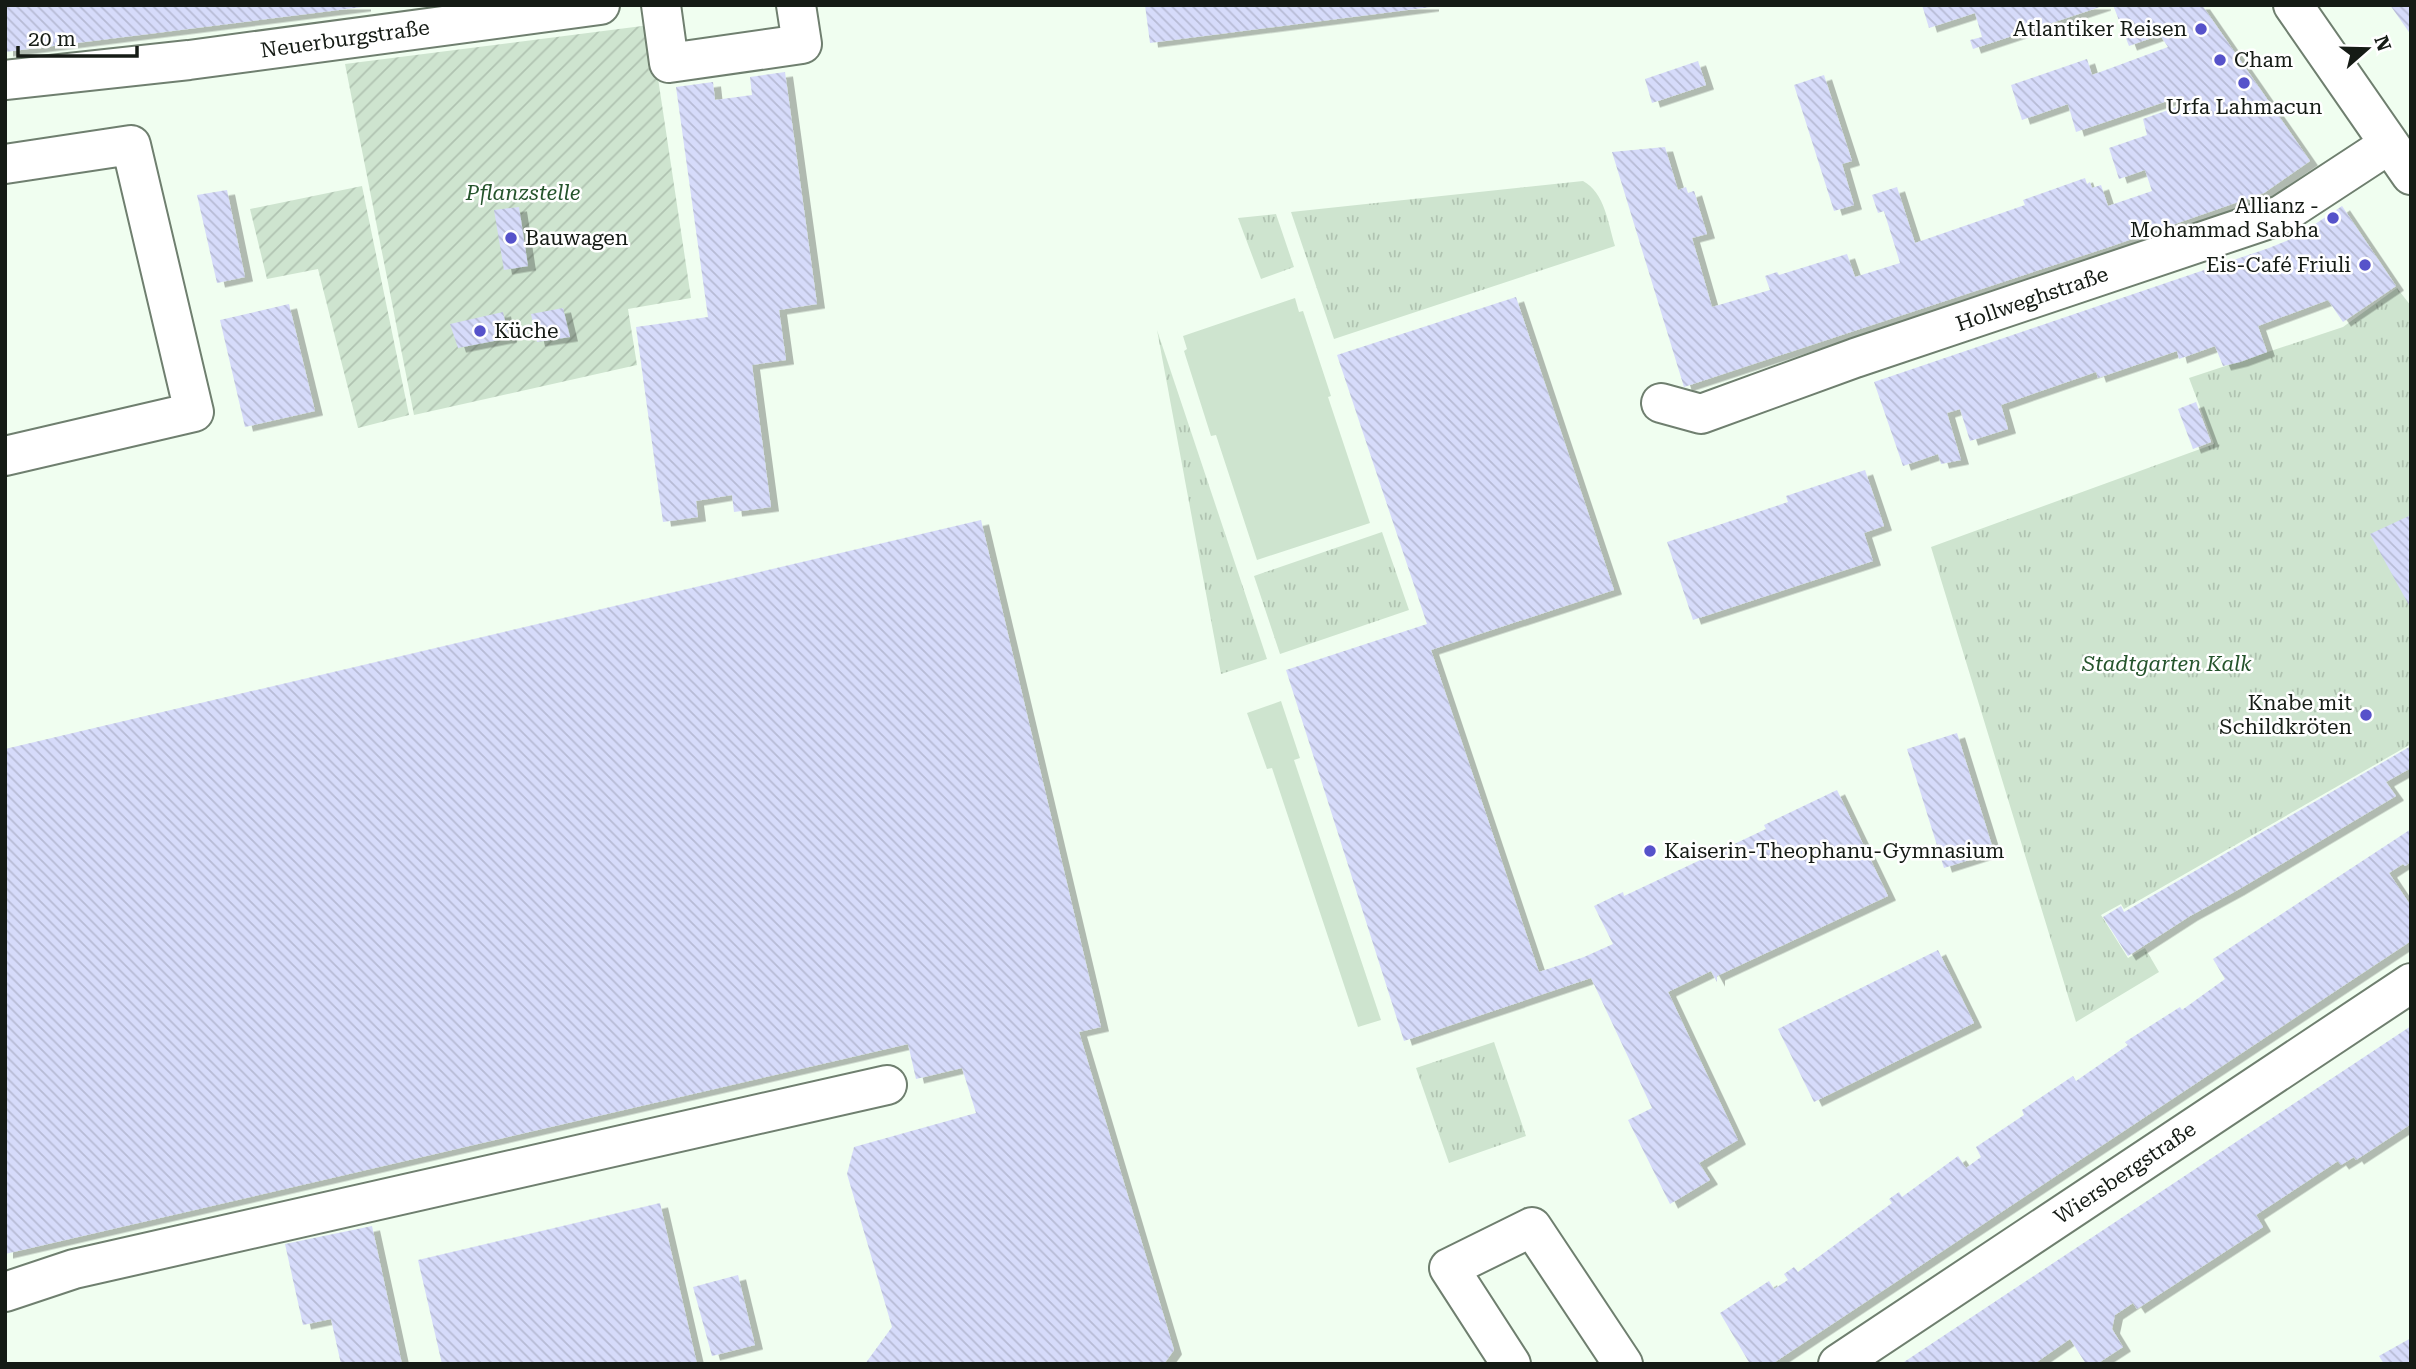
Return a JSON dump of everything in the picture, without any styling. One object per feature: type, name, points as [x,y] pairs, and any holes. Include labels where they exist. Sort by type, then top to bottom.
[{"type":"street","name":"Neuerburgstraße","points":[[5,80],[189,60],[600,5]]},
{"type":"street","points":[[661,5],[669,63],[802,44],[796,5]]},
{"type":"street","points":[[2293,5],[2400,160]]},
{"type":"street","points":[[5,164],[131,145],[194,412],[5,456]]},
{"type":"street","name":"Hollweghstraße","points":[[1661,403],[1701,414],[1855,358],[2281,215],[2400,160]]},
{"type":"street","name":"Wiersbergstraße","points":[[1838,1364],[2411,983]]},
{"type":"street","points":[[5,1292],[75,1269],[887,1084]]},
{"type":"street","points":[[1511,1364],[1449,1268],[1532,1227],[1623,1364]]},
{"type":"green space","name":"Pflanzstelle","points":[[650,25],[691,298],[628,309],[637,365],[414,415],[345,64]]},
{"type":"green space","points":[[1583,181],[1601,201],[1615,246],[1334,339],[1291,212]]},
{"type":"green space","points":[[362,186],[409,415],[358,428],[318,269],[267,279],[250,209]]},
{"type":"green space","points":[[1276,214],[1294,267],[1261,279],[1238,218]]},
{"type":"green space","name":"Stadtgarten Kalk","points":[[2397,288],[2411,306],[2411,744],[2124,909],[2121,904],[2101,915],[2128,958],[2145,948],[2159,972],[2076,1022],[1931,547],[2214,444],[2189,378],[2343,327]]},
{"type":"green space","points":[[1295,298],[1299,312],[1303,311],[1370,523],[1257,560],[1216,435],[1211,436],[1184,351],[1187,349],[1183,336]]},
{"type":"green space","points":[[1157,330],[1267,659],[1221,674]]},
{"type":"green space","points":[[1382,532],[1409,610],[1280,654],[1254,576]]},
{"type":"green space","points":[[1281,701],[1300,758],[1294,760],[1381,1020],[1358,1027],[1272,768],[1267,769],[1247,713]]},
{"type":"green space","points":[[1494,1042],[1526,1136],[1449,1163],[1416,1068]]},
{"type":"building","points":[[5,5],[363,5],[363,7],[5,52]]},
{"type":"building","points":[[1145,5],[1431,5],[1431,7],[1150,43]]},
{"type":"building","points":[[1922,5],[2103,6],[1973,49],[1970,40],[1982,37],[1975,13],[1929,28]]},
{"type":"building","points":[[2113,5],[2202,5],[2310,161],[2264,193],[1684,387],[1612,152],[1665,147],[1678,190],[1686,187],[1688,193],[1694,191],[1707,234],[1692,238],[1712,307],[1770,290],[1765,276],[1777,272],[1779,275],[1847,254],[1855,277],[1900,263],[1884,211],[1878,213],[1872,195],[1897,187],[1915,243],[2025,205],[2023,200],[2085,178],[2092,188],[2101,185],[2108,206],[2152,191],[2145,170],[2119,179],[2109,148],[2147,135],[2143,119],[2185,104],[2182,96],[2076,132],[2068,104],[2022,120],[2011,85],[2087,59],[2092,75],[2168,47],[2160,35],[2129,46]]},
{"type":"building","points":[[2390,5],[2411,5],[2411,35]]},
{"type":"building","points":[[1698,61],[1706,85],[1652,103],[1645,79]]},
{"type":"building","points":[[785,72],[817,304],[779,310],[786,360],[752,365],[771,507],[734,512],[732,495],[696,501],[698,517],[663,522],[636,327],[708,317],[676,87],[713,82],[715,100],[752,95],[750,77]]},
{"type":"building","points":[[1824,75],[1852,161],[1842,164],[1854,205],[1834,211],[1794,85]]},
{"type":"building","points":[[227,190],[245,277],[217,283],[197,195]]},
{"type":"building","points":[[2342,206],[2396,286],[2343,322],[2328,300],[2258,326],[2267,352],[2240,362],[2223,366],[2215,346],[2179,359],[2177,351],[2098,378],[2096,372],[2001,405],[2008,429],[1970,441],[1960,409],[1947,413],[1961,460],[1941,464],[1938,454],[1903,466],[1874,382],[2269,248],[2296,237]]},
{"type":"building","name":"Bauwagen","points":[[519,207],[528,266],[504,270],[494,210]]},
{"type":"building","points":[[1516,297],[1614,590],[1431,650],[1539,972],[1613,944],[1594,906],[1623,892],[1624,896],[1766,829],[1764,825],[1837,790],[1888,896],[1717,976],[1717,982],[1711,971],[1668,992],[1738,1140],[1699,1163],[1710,1180],[1670,1204],[1628,1120],[1652,1108],[1591,978],[1404,1041],[1286,670],[1427,624],[1337,355]]},
{"type":"building","points":[[289,304],[315,411],[245,427],[220,320]]},
{"type":"building","points":[[563,308],[570,337],[537,342],[531,314]]},
{"type":"building","name":"Küche","points":[[503,312],[509,338],[458,348],[450,324]]},
{"type":"building","points":[[2196,402],[2211,442],[2193,449],[2178,409]]},
{"type":"building","points":[[1865,470],[1884,526],[1864,533],[1873,561],[1693,620],[1667,542],[1788,502],[1786,496]]},
{"type":"building","points":[[2411,515],[2411,609],[2370,534]]},
{"type":"building","points":[[981,520],[1101,1027],[1079,1032],[1174,1350],[1164,1364],[865,1364],[892,1327],[847,1174],[854,1147],[976,1113],[962,1068],[916,1079],[908,1044],[5,1254],[5,749]]},
{"type":"building","points":[[1957,733],[1994,852],[1944,868],[1907,749]]},
{"type":"building","points":[[2411,746],[2411,768],[2386,782],[2396,796],[2190,916],[2128,956],[2103,917],[2121,906],[2124,912]]},
{"type":"building","points":[[2411,829],[2411,862],[2389,873],[2411,906],[2411,941],[1772,1364],[1750,1364],[1720,1313],[1769,1281],[1774,1289],[1788,1280],[1784,1274],[1794,1267],[1798,1272],[1892,1203],[1889,1199],[1899,1192],[1902,1197],[1958,1156],[1966,1168],[1981,1157],[1976,1147],[2024,1115],[2022,1110],[2073,1076],[2076,1081],[2128,1045],[2125,1042],[2180,1007],[2182,1010],[2225,979],[2213,959]]},
{"type":"building","points":[[1938,950],[1974,1023],[1814,1102],[1778,1029]]},
{"type":"building","points":[[2411,1026],[2411,1124],[2356,1160],[2354,1157],[2341,1165],[2338,1161],[2256,1215],[2263,1227],[2137,1309],[2133,1303],[2115,1315],[2112,1329],[2123,1347],[2097,1364],[2086,1364],[2070,1339],[2034,1364],[1901,1364]]},
{"type":"building","points":[[660,1203],[697,1364],[442,1364],[418,1260]]},
{"type":"building","points":[[372,1226],[402,1364],[341,1364],[331,1319],[303,1325],[285,1244]]},
{"type":"building","points":[[738,1275],[755,1345],[712,1356],[693,1287]]},
{"type":"building","points":[[2411,1338],[2411,1364],[2384,1364],[2379,1356]]},
{"type":"place","name":"Atlantiker Reisen","points":[[2201,29]]},
{"type":"place","name":"Cham","points":[[2220,60]]},
{"type":"place","name":"Urfa Lahmacun","points":[[2244,83]]},
{"type":"place","name":"Allianz - Mohammad Sabha","points":[[2333,218]]},
{"type":"place","name":"Bauwagen","points":[[511,238]]},
{"type":"place","name":"Eis-Café Friuli","points":[[2365,265]]},
{"type":"place","name":"Küche","points":[[480,331]]},
{"type":"place","name":"Knabe mit Schildkröten","points":[[2366,715]]},
{"type":"place","name":"Kaiserin-Theophanu-Gymnasium","points":[[1650,851]]}]
